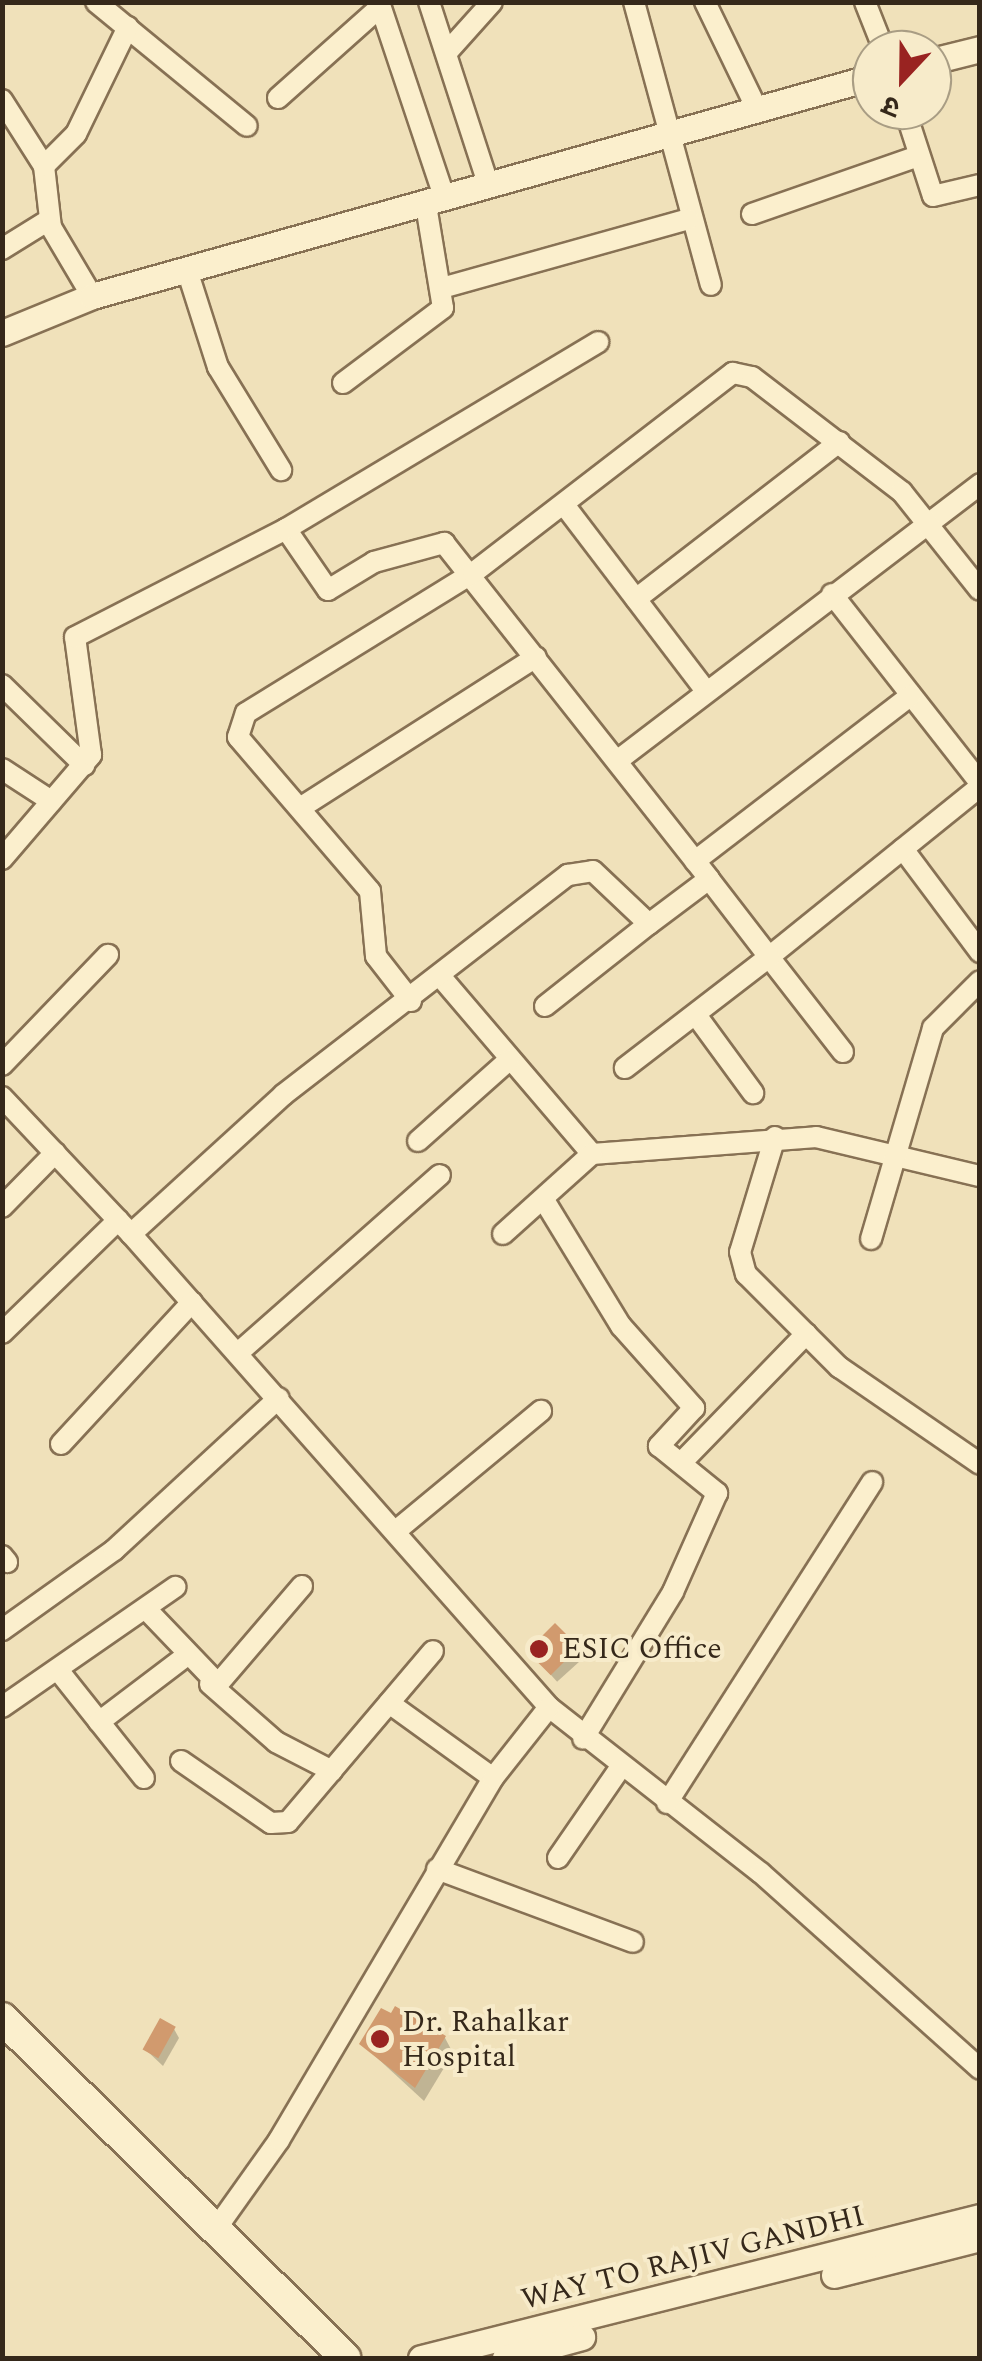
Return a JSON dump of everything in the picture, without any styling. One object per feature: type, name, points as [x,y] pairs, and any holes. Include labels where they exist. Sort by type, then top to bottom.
[{"type":"main road","points":[[2,2018],[213,2233],[345,2358]]},
{"type":"main road","points":[[2,2043],[320,2358]]},
{"type":"street","points":[[96,2],[247,126]]},
{"type":"street","points":[[429,2],[450,50],[489,187]]},
{"type":"street","points":[[450,50],[492,2]]},
{"type":"street","points":[[634,2],[672,138],[688,219],[711,285]]},
{"type":"street","points":[[705,2],[758,111]]},
{"type":"street","points":[[865,2],[876,30]]},
{"type":"street","points":[[278,98],[380,4],[436,202],[442,288],[434,320],[343,383]]},
{"type":"street","points":[[44,166],[76,134],[128,27]]},
{"type":"street","points":[[952,56],[980,48]]},
{"type":"street","points":[[2,333],[92,296],[672,138],[852,83]]},
{"type":"street","points":[[2,100],[44,166],[50,220],[92,296]]},
{"type":"street","points":[[911,130],[939,200],[980,185]]},
{"type":"street","points":[[752,214],[919,156]]},
{"type":"street","points":[[442,288],[688,219]]},
{"type":"street","points":[[2,250],[50,220]]},
{"type":"street","points":[[188,270],[218,367],[282,470]]},
{"type":"street","points":[[2,859],[84,765],[94,739],[75,688],[75,637],[286,530],[598,342]]},
{"type":"street","points":[[411,1001],[372,943],[370,891],[238,738],[238,722],[473,573],[565,506],[732,373],[752,377],[838,442],[928,524],[980,590]]},
{"type":"street","points":[[636,599],[838,442]]},
{"type":"street","points":[[616,761],[980,484]]},
{"type":"street","points":[[565,506],[706,691]]},
{"type":"street","points":[[286,530],[328,590],[365,566],[432,542],[473,573],[843,1052]]},
{"type":"street","points":[[625,1068],[980,785],[832,594]]},
{"type":"street","points":[[300,808],[536,657]]},
{"type":"street","points":[[2,685],[84,765]]},
{"type":"street","points":[[695,861],[911,695]]},
{"type":"street","points":[[2,769],[51,801]]},
{"type":"street","points":[[903,849],[980,952]]},
{"type":"street","points":[[2,1334],[284,1096],[576,870],[594,872],[649,924]]},
{"type":"street","points":[[545,1006],[709,878]]},
{"type":"street","points":[[2,1065],[108,955]]},
{"type":"street","points":[[440,976],[592,1154]]},
{"type":"street","points":[[870,1238],[932,1028],[980,981]]},
{"type":"street","points":[[696,1015],[754,1093]]},
{"type":"street","points":[[418,1141],[510,1060]]},
{"type":"street","points":[[2,1097],[279,1398],[549,1706],[583,1739],[775,1886],[980,2069]]},
{"type":"street","points":[[775,1137],[740,1262],[806,1334],[857,1381],[980,1464]]},
{"type":"street","points":[[503,1234],[592,1154],[775,1137],[898,1152],[980,1176]]},
{"type":"street","points":[[3,1206],[55,1153]]},
{"type":"street","points":[[238,1353],[440,1176]]},
{"type":"street","points":[[544,1200],[620,1326],[694,1408],[659,1446],[717,1493],[716,1504],[583,1739]]},
{"type":"street","points":[[62,1444],[192,1302]]},
{"type":"street","points":[[681,1464],[806,1334]]},
{"type":"street","points":[[2,1630],[114,1550],[279,1398]]},
{"type":"street","points":[[397,1530],[540,1411]]},
{"type":"street","points":[[666,1803],[872,1482]]},
{"type":"street","points":[[2,1707],[176,1586]]},
{"type":"street","points":[[210,1684],[302,1586]]},
{"type":"street","points":[[146,1608],[210,1684],[276,1742],[332,1771]]},
{"type":"street","points":[[181,1761],[280,1825],[434,1652]]},
{"type":"street","points":[[99,1722],[186,1656]]},
{"type":"street","points":[[58,1670],[144,1778]]},
{"type":"street","points":[[389,1704],[493,1778]]},
{"type":"street","points":[[213,2233],[279,2140],[493,1778],[549,1706]]},
{"type":"street","points":[[558,1858],[620,1768]]},
{"type":"street","points":[[437,1868],[633,1942]]},
{"type":"street","name":"WAY TO RAJIV GANDHI","points":[[421,2358],[980,2216]]},
{"type":"street","name":"WAY TO RAJIV GANDHI","points":[[505,2358],[534,2355],[980,2238]]},
{"type":"building","points":[[555,1623],[579,1647],[551,1675],[527,1651]]},
{"type":"building","points":[[395,2006],[446,2036],[415,2088],[359,2044],[381,2008],[391,2013]]},
{"type":"building","points":[[160,2018],[176,2027],[158,2058],[143,2049]]},
{"type":"place","name":"ESIC Office","points":[[539,1649]]},
{"type":"place","name":"Dr. Rahalkar Hospital","points":[[380,2039]]}]
